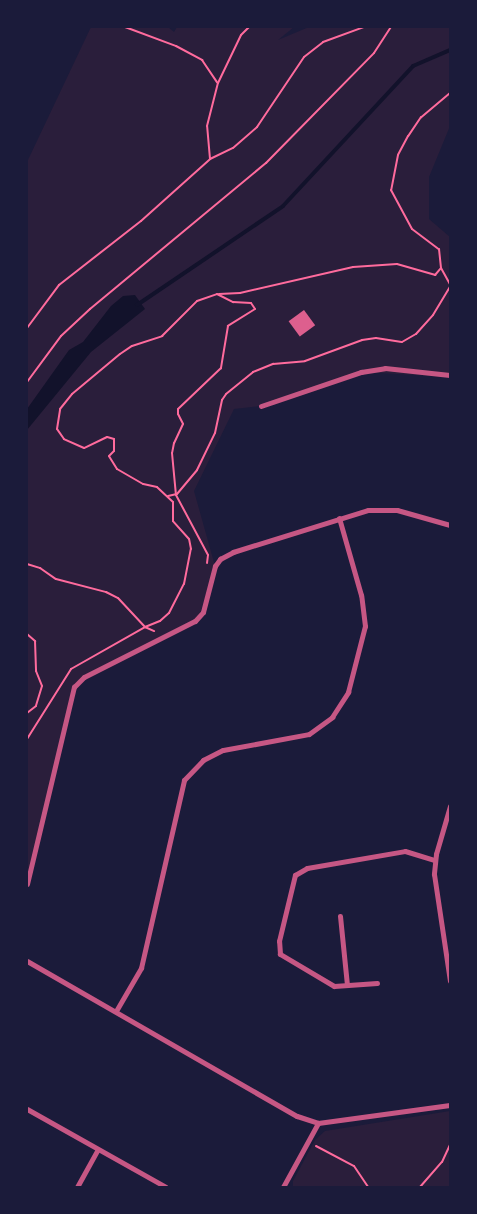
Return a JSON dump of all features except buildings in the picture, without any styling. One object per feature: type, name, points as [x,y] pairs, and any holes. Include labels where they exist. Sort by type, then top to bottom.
[{"type":"street","points":[[261,406],[362,372],[385,368],[450,375]]},
{"type":"street","points":[[27,884],[70,698],[77,682],[195,621],[202,612],[215,566],[224,556],[368,510],[386,508],[450,525]]},
{"type":"street","points":[[116,1011],[141,968],[184,780],[203,760],[224,750],[309,734],[332,717],[348,692],[365,626],[361,595],[339,518]]},
{"type":"street","points":[[450,806],[435,860],[435,884],[450,981]]},
{"type":"street","points":[[377,983],[334,986],[280,954],[279,941],[295,875],[307,868],[405,851],[435,860]]},
{"type":"street","points":[[340,916],[347,985]]},
{"type":"street","points":[[27,961],[297,1116],[318,1123],[450,1105]]},
{"type":"street","points":[[27,1108],[166,1187]]},
{"type":"street","points":[[283,1187],[318,1123]]},
{"type":"street","points":[[77,1187],[98,1149]]},
{"type":"path","points":[[125,27],[176,46],[202,60],[218,83]]},
{"type":"path","points":[[210,159],[207,126],[218,83],[241,35],[249,27]]},
{"type":"path","points":[[27,328],[59,285],[141,221],[210,159],[233,148],[257,127],[304,57],[323,42],[364,27]]},
{"type":"path","points":[[27,382],[61,336],[90,309],[266,163],[374,53],[391,27]]},
{"type":"path","points":[[168,496],[177,494],[196,470],[215,433],[222,400],[235,385],[253,372],[273,364],[305,361],[362,340],[376,338],[402,342],[416,334],[433,315],[450,286],[441,268],[439,249],[412,230],[391,190],[399,155],[408,136],[421,117],[450,93]]},
{"type":"path","points":[[178,598],[184,584],[191,544],[172,521],[173,502],[157,487],[143,484],[117,469],[109,456],[114,451],[114,439],[107,437],[84,448],[64,440],[57,429],[60,409],[72,394],[95,374],[109,366],[132,346],[162,336],[197,301],[211,294],[240,294],[353,267],[397,264],[435,275],[441,268]]},
{"type":"path","points":[[206,570],[208,555],[177,494],[172,448],[183,424],[177,414],[178,409],[221,368],[228,326],[255,309],[251,303],[233,302],[217,294]]},
{"type":"path","points":[[27,564],[39,568],[56,579],[106,592],[118,598],[144,627],[156,631]]},
{"type":"path","points":[[27,634],[35,641],[36,670],[42,686],[36,706],[27,713]]},
{"type":"path","points":[[308,1142],[354,1166],[368,1187]]},
{"type":"path","points":[[420,1187],[442,1162],[450,1145]]},
{"type":"shaded area","points":[[91,27],[168,27],[174,32],[177,27],[294,27],[278,40],[309,27],[450,27],[450,126],[429,177],[429,219],[450,237],[450,377],[361,372],[261,406],[234,409],[194,491],[215,566],[199,617],[77,682],[27,884],[27,162]]},
{"type":"shaded area","points":[[135,295],[145,309],[91,352],[27,430],[27,409],[69,350],[83,342],[111,306],[123,296]]},
{"type":"shaded area","points":[[450,1111],[450,1187],[293,1187],[293,1181],[315,1140],[325,1131]]},
{"type":"waterway","points":[[137,305],[283,206],[413,66],[450,50]]}]
